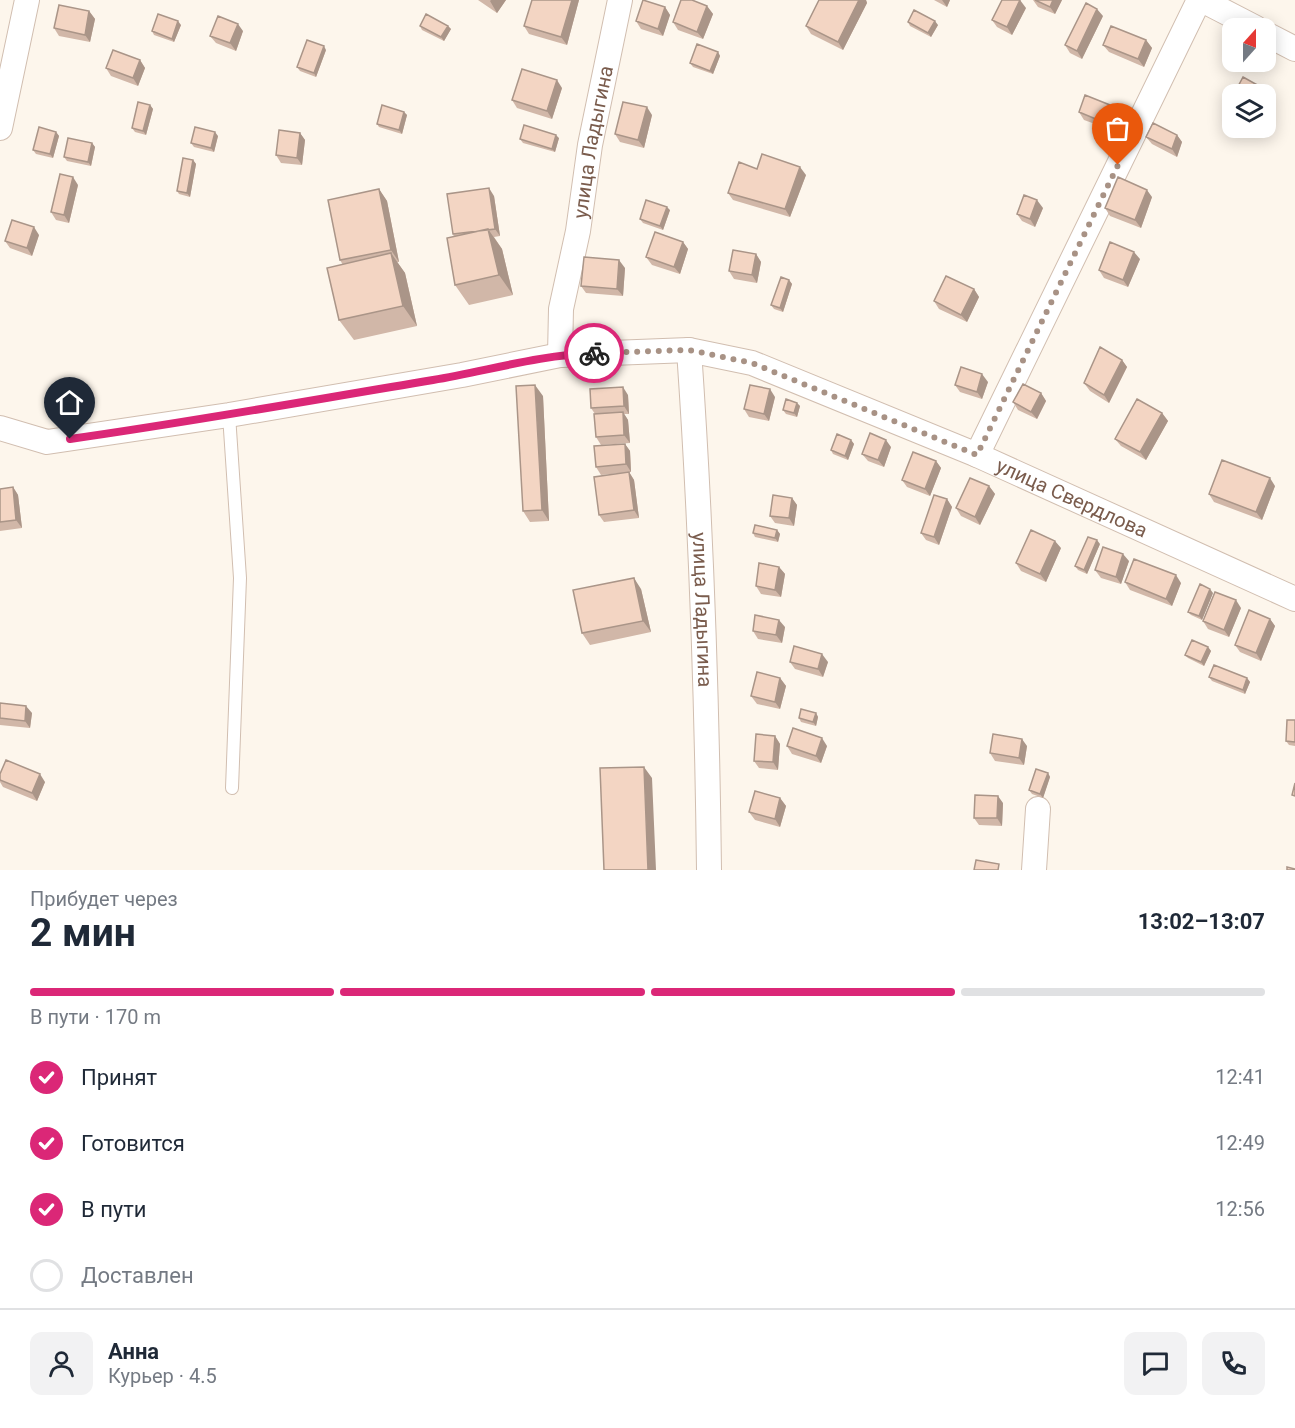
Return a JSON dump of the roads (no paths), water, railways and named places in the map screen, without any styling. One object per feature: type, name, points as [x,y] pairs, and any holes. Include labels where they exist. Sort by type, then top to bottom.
[{"type":"street","points":[[0,128],[27,0]]},
{"type":"street","name":"улица Ладыгина","points":[[560,355],[561,309],[578,231],[590,145],[620,0]]},
{"type":"street","points":[[977,455],[1200,0],[1236,18]]},
{"type":"street","points":[[1276,39],[1295,49]]},
{"type":"street","name":"улица Ладыгина","points":[[689,350],[695,434],[706,711],[709,870]]},
{"type":"street","name":"улица Свердлова","points":[[0,428],[47,442],[229,415],[462,375],[560,355],[689,350],[752,363],[977,455],[1295,599]]},
{"type":"street","points":[[1034,870],[1038,809]]},
{"type":"lane","points":[[229,415],[240,578],[232,788]]}]
